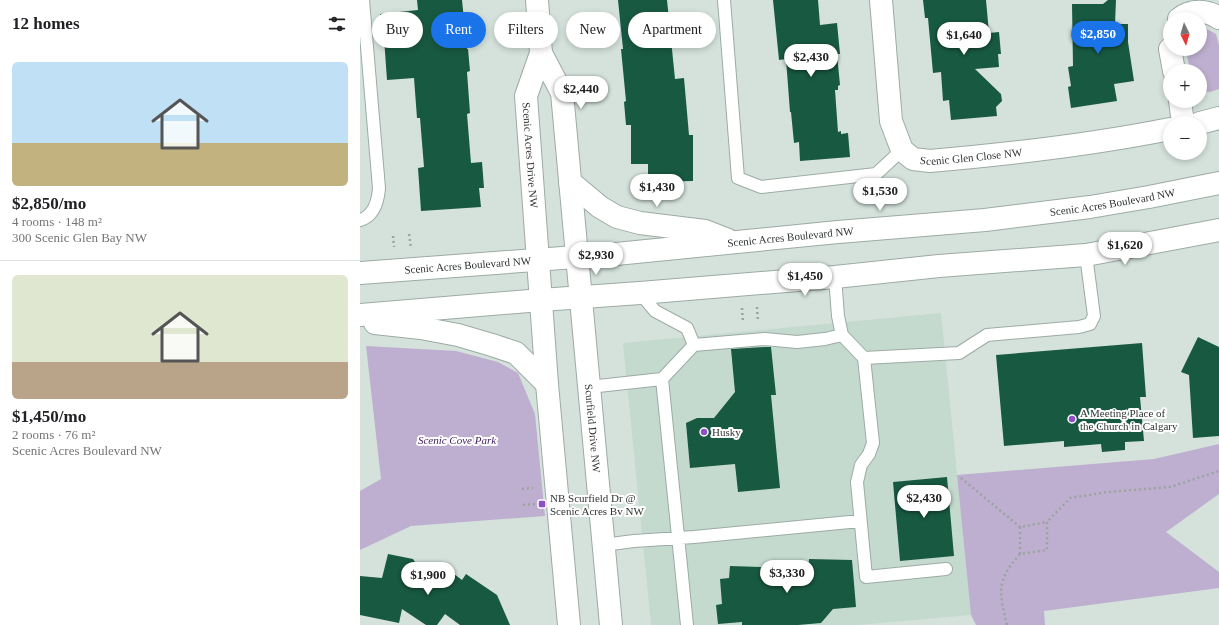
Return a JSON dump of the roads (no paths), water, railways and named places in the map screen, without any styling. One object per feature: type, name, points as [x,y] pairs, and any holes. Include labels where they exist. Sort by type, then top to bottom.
[{"type":"street","name":"Scenic Acres Drive NW","points":[[537,0],[541,53],[562,93],[577,257]]},
{"type":"street","points":[[881,0],[891,121],[902,150]]},
{"type":"street","points":[[1192,12],[1206,12]]},
{"type":"street","points":[[1207,12],[1219,18]]},
{"type":"street","name":"Scenic Acres Drive NW","points":[[538,260],[526,96],[541,53]]},
{"type":"street","points":[[1207,121],[1219,118]]},
{"type":"street","name":"Scenic Glen Close NW","points":[[902,150],[913,159],[930,162],[1040,151],[1163,130]]},
{"type":"street","points":[[570,182],[600,208],[617,217],[640,222],[705,231],[735,242]]},
{"type":"street","name":"Scenic Acres Boulevard NW","points":[[360,273],[577,257],[1028,215],[1135,200],[1219,183]]},
{"type":"street","points":[[360,315],[581,298],[835,277],[939,266],[1086,255],[1219,230]]},
{"type":"street","name":"Scurfield Drive NW","points":[[577,257],[611,625]]},
{"type":"street","points":[[538,260],[547,384],[569,625]]},
{"type":"street","points":[[360,322],[421,328],[458,335],[492,345],[516,353],[547,384]]},
{"type":"lane","points":[[360,220],[363,220],[373,210],[378,200],[379,188],[362,0]]},
{"type":"lane","points":[[724,0],[738,178],[761,187],[876,174],[902,150]]},
{"type":"lane","points":[[864,358],[959,353],[987,335],[1079,327],[1090,324],[1094,316],[1086,255]]},
{"type":"lane","points":[[835,277],[838,316],[842,335],[864,358],[873,443],[869,454],[861,465],[857,482],[866,577],[946,569]]},
{"type":"lane","points":[[640,293],[655,312],[687,328],[694,345]]},
{"type":"lane","points":[[589,387],[662,379],[694,345],[765,339],[796,342],[825,339],[842,335]]},
{"type":"lane","points":[[662,379],[687,625]]},
{"type":"lane","points":[[603,545],[860,521]]},
{"type":"place","name":"A Meeting Place of the Church in Calgary","points":[[1072,419]]},
{"type":"place","name":"Husky","points":[[704,432]]},
{"type":"place","name":"NB Scurfield Dr @ Scenic Acres Bv NW","points":[[542,504]]},
{"type":"park label","name":"Scenic Cove Park","points":[[457,440]]}]
